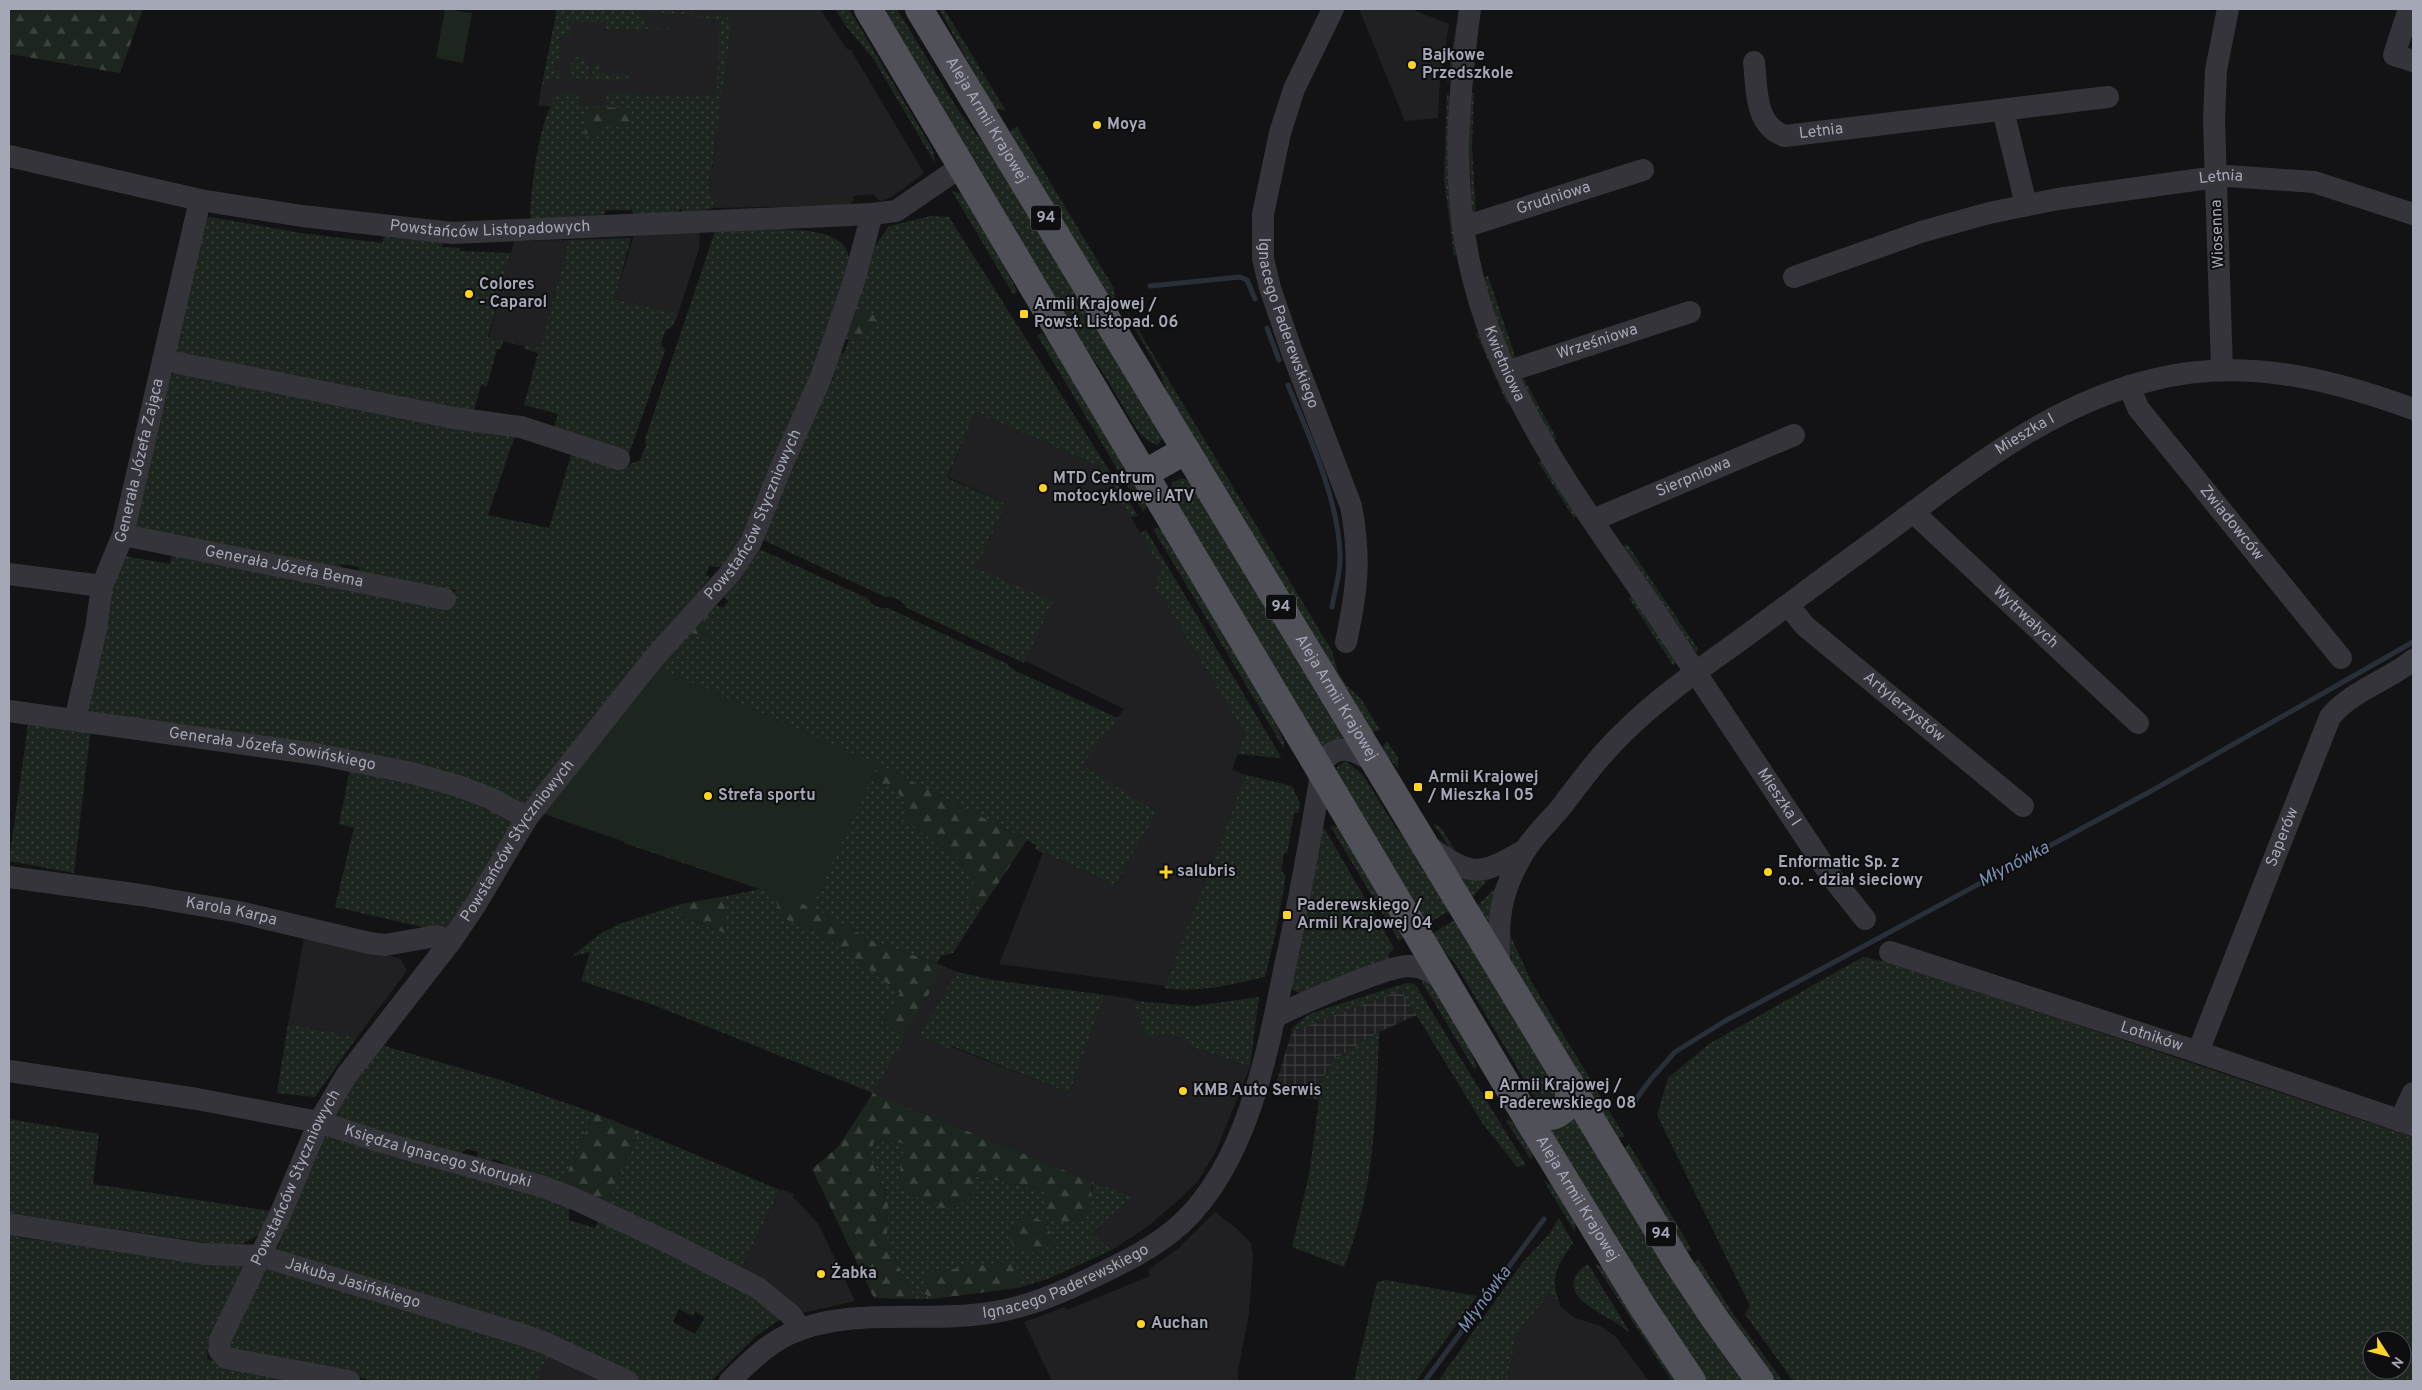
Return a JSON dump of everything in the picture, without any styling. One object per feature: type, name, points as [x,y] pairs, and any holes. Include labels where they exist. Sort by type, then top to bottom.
[{"type":"main road","name":"Aleja Armii Krajowej","points":[[868,9],[1522,1109],[1642,1306],[1692,1381]]},
{"type":"main road","name":"Aleja Armii Krajowej","points":[[919,9],[1679,1265],[1760,1381]]},
{"type":"main road","points":[[1144,474],[1186,450]]},
{"type":"main road","points":[[1522,1109],[1537,1116],[1547,1117],[1558,1114],[1569,1104],[1570,1082]]},
{"type":"street","name":"Ignacego Paderewskiego","points":[[1333,9],[1294,89],[1280,133],[1263,214],[1263,259],[1270,288],[1291,349],[1351,506],[1356,533],[1356,592],[1346,642]]},
{"type":"street","name":"Kwietniowa","points":[[1470,9],[1457,155],[1464,227],[1472,272],[1506,372],[1540,437],[1593,520],[1696,672]]},
{"type":"street","name":"Wiosenna","points":[[2222,370],[2214,120],[2216,70],[2228,9]]},
{"type":"street","points":[[2404,58],[2409,9]]},
{"type":"street","name":"Letnia","points":[[1754,62],[1762,116],[1773,130],[1785,136],[2108,97]]},
{"type":"street","points":[[2003,110],[2026,205]]},
{"type":"street","name":"Powstańców Listopadowych","points":[[9,156],[200,200],[285,214],[452,233],[872,214],[902,207],[962,166]]},
{"type":"street","name":"Grudniowa","points":[[1464,227],[1643,170]]},
{"type":"street","name":"Letnia","points":[[1794,277],[1921,232],[2026,205],[2216,177],[2314,182],[2413,214]]},
{"type":"street","name":"Generała Józefa Zająca","points":[[76,720],[96,629],[102,586],[123,535],[200,200]]},
{"type":"street","name":"Powstańców Styczniowych","points":[[349,1381],[226,1358],[219,1350],[220,1340],[261,1256],[305,1160],[320,1122],[346,1076],[451,941],[476,904],[527,818],[545,798],[647,666],[732,571],[751,542],[784,460],[820,380],[854,281],[872,214]]},
{"type":"street","name":"Wrześniowa","points":[[1506,372],[1690,312]]},
{"type":"street","points":[[163,360],[454,418],[521,428],[619,458]]},
{"type":"street","name":"Mieszka I","points":[[1499,965],[1498,923],[1502,896],[1525,850],[1620,735],[1648,709],[1696,672],[1913,512],[1991,455],[2046,421],[2082,403],[2129,386],[2176,374],[2222,370],[2273,371],[2322,380],[2373,394],[2413,409]]},
{"type":"street","name":"Zwiadowców","points":[[2129,386],[2138,408],[2341,658]]},
{"type":"street","name":"Sierpniowa","points":[[1593,520],[1794,435]]},
{"type":"street","name":"Wytrwałych","points":[[1913,512],[2138,723]]},
{"type":"street","name":"Generała Józefa Bema","points":[[123,535],[445,599]]},
{"type":"street","points":[[9,574],[102,586]]},
{"type":"street","name":"Artylerzystów","points":[[1788,605],[1805,626],[2023,806]]},
{"type":"street","name":"Saperów","points":[[2198,1052],[2330,717],[2339,706],[2397,673],[2413,660]]},
{"type":"street","name":"Mieszka I","points":[[1696,672],[1838,886],[1865,919]]},
{"type":"street","name":"Generała Józefa Sowińskiego","points":[[9,711],[316,754],[412,773],[458,786],[490,798],[527,818]]},
{"type":"street","points":[[1322,772],[1324,762],[1328,756],[1345,748],[1357,752],[1377,764]]},
{"type":"street","name":"Ignacego Paderewskiego","points":[[730,1381],[766,1349],[801,1329],[824,1323],[848,1320],[972,1315],[1001,1311],[1061,1292],[1155,1245],[1183,1222],[1203,1198],[1230,1153],[1248,1113],[1263,1069],[1275,1017],[1322,772]]},
{"type":"street","name":"Mieszka I","points":[[1426,844],[1454,865],[1474,871],[1498,866],[1525,850]]},
{"type":"street","name":"Karola Karpa","points":[[9,877],[141,895],[239,912],[369,943],[385,945],[436,936],[451,941]]},
{"type":"street","name":"Lotników","points":[[1890,952],[2198,1052],[2407,1123]]},
{"type":"street","points":[[1275,1017],[1323,994],[1395,968],[1410,966],[1426,970],[1435,974],[1450,989]]},
{"type":"street","name":"Księdza Ignacego Skorupki","points":[[9,1071],[197,1099],[320,1122],[381,1142],[538,1185],[575,1198],[758,1288],[790,1314],[801,1329]]},
{"type":"street","points":[[2407,1123],[2413,1093]]},
{"type":"street","name":"Jakuba Jasińskiego","points":[[9,1224],[204,1254],[261,1256],[517,1332],[627,1381]]},
{"type":"shaded area","points":[[557,9],[820,9],[847,49],[851,50],[924,173],[892,197],[880,201],[873,194],[853,196],[854,200],[849,205],[715,208],[709,190],[717,135],[631,108],[538,106]]},
{"type":"shaded area","name":"Bajkowe Przedszkole","points":[[1359,9],[1411,9],[1449,24],[1440,79],[1438,118],[1405,121]]},
{"type":"shaded area","points":[[700,231],[699,249],[678,314],[615,299],[634,234]]},
{"type":"shaded area","points":[[569,240],[540,348],[489,337],[514,241]]},
{"type":"shaded area","points":[[976,412],[1100,466],[1160,566],[1162,597],[1245,734],[1232,770],[1246,775],[1165,986],[999,964],[1043,853],[1115,885],[1157,812],[1081,765],[1124,709],[1025,661],[976,568],[1006,504],[948,477]]},
{"type":"shaded area","points":[[305,933],[401,959],[407,971],[357,1037],[288,1024]]},
{"type":"shaded area","points":[[944,966],[957,972],[921,1035],[1069,1093],[1105,995],[1134,999],[1145,1035],[1170,1034],[1189,1040],[1186,1045],[1250,1067],[1216,1151],[1198,1181],[1147,1227],[1112,1250],[1090,1233],[1131,1197],[873,1093]]},
{"type":"shaded area","points":[[1401,990],[1417,1015],[1379,1032],[1335,1059],[1325,1074],[1319,1100],[1274,1090],[1292,1031]]},
{"type":"shaded area","points":[[781,1189],[794,1194],[793,1197],[818,1223],[855,1301],[798,1314],[739,1273]]},
{"type":"shaded area","points":[[1215,1212],[1236,1228],[1251,1243],[1253,1257],[1249,1314],[1238,1370],[1238,1381],[1052,1381],[1024,1322],[1065,1307],[1067,1310],[1150,1276],[1148,1270],[1180,1247]]},
{"type":"shaded area","points":[[1550,1293],[1561,1307],[1575,1318],[1600,1326],[1616,1337],[1649,1381],[1507,1381],[1516,1335]]},
{"type":"shaded area","points":[[551,1352],[615,1381],[536,1381]]},
{"type":"green space","points":[[9,9],[143,9],[120,73],[9,54]]},
{"type":"green space","points":[[445,9],[472,13],[463,63],[436,58]]},
{"type":"green space","points":[[557,9],[665,10],[732,18],[709,190],[715,208],[706,209],[706,212],[682,215],[682,209],[680,209],[679,215],[635,218],[632,210],[605,210],[605,220],[532,220],[530,213],[538,150],[546,117],[560,94],[578,93],[580,106],[605,106],[607,94],[717,96],[719,20],[680,14],[639,11],[648,28],[672,28],[672,30],[606,29],[606,22],[571,22],[570,37],[560,36],[559,62],[554,62],[553,71],[560,71],[560,78],[545,80],[538,106]]},
{"type":"green space","points":[[835,9],[849,9],[933,150],[935,163],[874,60],[846,26]]},
{"type":"green space","points":[[878,9],[897,9],[957,108],[1008,177],[1163,437],[1158,445],[1148,441],[1137,430],[1102,371],[1055,308]]},
{"type":"green space","points":[[939,9],[944,9],[1006,111],[994,108]]},
{"type":"green space","points":[[1458,15],[1453,78],[1447,82]]},
{"type":"green space","points":[[575,57],[586,58],[586,64],[589,64],[588,80],[571,77],[571,63],[575,63]]},
{"type":"green space","points":[[593,64],[600,64],[600,73],[628,74],[628,78],[623,81],[592,80]]},
{"type":"green space","points":[[1469,93],[1474,93],[1472,147],[1476,216],[1471,216]]},
{"type":"green space","points":[[1447,94],[1451,97],[1459,253],[1454,256],[1444,179]]},
{"type":"green space","points":[[588,107],[632,108],[630,127],[603,127],[595,135],[584,135]]},
{"type":"green space","points":[[1017,127],[1114,288],[1117,314],[1008,132]]},
{"type":"green space","points":[[952,191],[965,195],[987,227],[1017,292],[1013,294]]},
{"type":"green space","points":[[931,216],[949,217],[1138,516],[1130,517],[1099,466],[976,412],[947,478],[1006,504],[976,568],[1053,601],[1024,663],[907,608],[897,599],[885,597],[763,540],[781,483],[834,377],[830,372],[838,352],[843,354],[849,340],[841,337],[871,252],[889,226]]},
{"type":"green space","points":[[210,217],[301,233],[382,243],[384,237],[443,242],[442,247],[460,248],[460,251],[511,253],[488,337],[540,348],[569,240],[631,238],[615,299],[678,314],[673,326],[666,330],[661,343],[665,351],[629,454],[553,431],[558,414],[524,405],[538,353],[524,349],[524,346],[503,341],[501,349],[497,349],[487,386],[481,385],[473,414],[174,351],[200,223]]},
{"type":"green space","points":[[782,229],[825,234],[843,244],[848,252],[849,263],[812,387],[726,568],[709,566],[706,575],[710,577],[536,801],[519,807],[95,717],[86,706],[119,555],[170,564],[173,549],[452,598],[456,590],[359,571],[359,567],[341,564],[340,568],[142,533],[136,525],[166,378],[175,373],[515,435],[488,515],[549,528],[573,449],[628,468],[630,464],[640,460],[646,445],[645,439],[715,231]]},
{"type":"green space","points":[[1488,276],[1517,362],[1512,362],[1481,278]]},
{"type":"green space","points":[[855,307],[882,319],[863,335],[858,344],[845,336]]},
{"type":"green space","points":[[1127,311],[1332,651],[1338,672],[1346,685],[1362,700],[1380,730],[1372,732],[1174,411],[1159,370],[1132,324]]},
{"type":"green space","points":[[1481,332],[1509,402],[1507,404],[1476,333]]},
{"type":"green space","points":[[1042,333],[1066,361],[1148,504],[1143,512],[1037,335]]},
{"type":"green space","points":[[1522,375],[1557,439],[1552,441],[1519,379]]},
{"type":"green space","points":[[1543,460],[1579,514],[1574,518],[1538,462]]},
{"type":"green space","points":[[1181,478],[1195,482],[1350,738],[1321,751],[1170,499],[1172,483]]},
{"type":"green space","points":[[1153,529],[1164,530],[1256,679],[1284,742],[1284,749]]},
{"type":"green space","points":[[1146,530],[1280,758],[1237,754],[1245,734],[1162,597],[1155,591],[1160,566],[1140,534]]},
{"type":"green space","points":[[1627,544],[1698,649],[1696,653],[1621,548]]},
{"type":"green space","points":[[759,549],[867,598],[876,606],[888,608],[1008,664],[1008,666],[1016,671],[1118,718],[1082,765],[1157,812],[1115,885],[1035,849],[1036,845],[1027,840],[878,764],[871,778],[897,791],[908,808],[902,822],[927,835],[938,848],[956,855],[972,881],[968,902],[982,908],[953,953],[941,956],[937,963],[871,940],[812,907],[785,919],[823,935],[900,993],[882,1025],[906,1035],[873,1093],[651,1004],[581,981],[590,952],[571,957],[600,934],[619,924],[681,904],[677,914],[726,934],[726,896],[760,889],[624,843],[653,673],[711,602],[723,608],[728,601],[723,596]]},
{"type":"green space","points":[[1633,596],[1677,662],[1673,665],[1629,598]]},
{"type":"green space","points":[[705,610],[708,615],[700,629],[716,636],[716,641],[712,642],[686,630]]},
{"type":"green space","name":"Strefa sportu","points":[[655,666],[878,764],[812,907],[541,813]]},
{"type":"green space","points":[[29,717],[91,726],[74,873],[9,861]]},
{"type":"green space","points":[[1387,741],[1398,758],[1398,768],[1384,753],[1383,746]]},
{"type":"green space","points":[[1346,761],[1363,775],[1394,825],[1423,860],[1453,909],[1424,926],[1337,773],[1337,767]]},
{"type":"green space","points":[[878,764],[1027,840],[982,908],[968,902],[972,881],[956,855],[938,848],[927,835],[902,822],[907,808],[897,791],[871,778]]},
{"type":"green space","points":[[350,769],[466,793],[513,821],[451,929],[435,930],[335,907],[354,828],[339,824]]},
{"type":"green space","points":[[1246,775],[1292,786],[1300,803],[1298,813],[1294,813],[1287,853],[1284,853],[1281,871],[1286,875],[1275,936],[1265,977],[1202,989],[1164,988]]},
{"type":"green space","points":[[1433,823],[1441,828],[1462,861],[1454,855]]},
{"type":"green space","points":[[1330,826],[1338,827],[1407,935],[1399,941]]},
{"type":"green space","points":[[1324,828],[1394,948],[1388,956],[1389,959],[1300,994],[1290,988],[1321,830]]},
{"type":"green space","points":[[1458,874],[1482,875],[1487,881],[1472,898]]},
{"type":"green space","points":[[1494,889],[1499,893],[1491,930],[1477,906]]},
{"type":"green space","points":[[771,893],[812,907],[871,940],[944,966],[906,1035],[882,1025],[900,993],[823,935],[785,919]]},
{"type":"green space","points":[[726,896],[727,934],[677,914],[681,904]]},
{"type":"green space","points":[[1458,918],[1560,1088],[1553,1106],[1537,1101],[1456,965],[1430,935]]},
{"type":"green space","points":[[1507,928],[1531,981],[1625,1137],[1616,1138],[1513,965],[1508,948]]},
{"type":"green space","points":[[1863,957],[1899,965],[2413,1137],[2413,1381],[1793,1381],[1745,1314],[1750,1306],[1657,1115],[1668,1078],[1709,1044]]},
{"type":"green space","points":[[957,972],[994,980],[1105,995],[1069,1093],[952,1046],[950,1049],[920,1035]]},
{"type":"green space","points":[[1420,979],[1439,994],[1455,1017],[1477,1067],[1474,1069]]},
{"type":"green space","points":[[1406,983],[1415,984],[1526,1165],[1517,1167],[1483,1124],[1401,990],[1292,1031],[1290,1030],[1309,1014]]},
{"type":"green space","points":[[1259,997],[1250,1067],[1186,1045],[1188,1040],[1170,1034],[1145,1036],[1134,1001],[1194,1006]]},
{"type":"green space","points":[[288,1024],[357,1037],[315,1097],[277,1093]]},
{"type":"green space","points":[[1379,1032],[1375,1122],[1368,1180],[1354,1238],[1344,1267],[1292,1247],[1309,1175],[1319,1100],[1325,1074],[1335,1059]]},
{"type":"green space","points":[[378,1044],[504,1081],[594,1113],[561,1187],[506,1170],[503,1162],[493,1159],[488,1165],[476,1161],[478,1152],[467,1149],[456,1156],[330,1117]]},
{"type":"green space","points":[[873,1093],[1091,1181],[1092,1213],[1068,1225],[1048,1214],[1045,1191],[971,1175],[973,1194],[961,1205],[950,1208],[935,1206],[901,1187],[900,1163],[906,1143],[874,1142],[869,1155],[888,1201],[887,1243],[915,1299],[874,1298],[812,1169],[838,1147]]},
{"type":"green space","points":[[1572,1111],[1746,1381],[1703,1381],[1542,1122]]},
{"type":"green space","points":[[594,1113],[639,1131],[608,1202],[602,1207],[561,1187]]},
{"type":"green space","points":[[9,1119],[99,1134],[93,1184],[271,1211],[262,1233],[236,1247],[9,1213]]},
{"type":"green space","points":[[1509,1119],[1530,1143],[1532,1148],[1531,1160],[1506,1121]]},
{"type":"green space","points":[[323,1130],[569,1202],[569,1220],[595,1228],[600,1217],[690,1260],[785,1316],[755,1337],[711,1381],[637,1381],[276,1253]],"holes":[[[679,1309],[693,1316],[695,1312],[705,1317],[695,1334],[673,1322]]]},
{"type":"green space","points":[[639,1131],[780,1190],[739,1273],[602,1207],[608,1202]]},
{"type":"green space","points":[[874,1142],[906,1143],[900,1163],[1045,1191],[1093,1194],[1091,1181],[1132,1197],[1091,1233],[1112,1250],[1048,1279],[1018,1288],[1021,1279],[921,1291],[932,1299],[915,1299],[887,1243],[888,1201],[869,1155]]},
{"type":"green space","points":[[1629,1144],[1692,1250],[1684,1252],[1623,1150]]},
{"type":"green space","points":[[1544,1181],[1561,1191],[1576,1216],[1575,1232]]},
{"type":"green space","points":[[1022,1214],[1043,1221],[1057,1244],[1031,1253],[1014,1247],[1007,1234]]},
{"type":"green space","points":[[1559,1218],[1573,1243],[1562,1259],[1556,1273],[1555,1288],[1561,1307],[1550,1293],[1516,1335],[1507,1381],[1438,1381],[1523,1262],[1549,1234]]},
{"type":"green space","points":[[9,1234],[21,1238],[248,1264],[208,1344],[207,1359],[259,1372],[331,1381],[9,1380]]},
{"type":"green space","points":[[1698,1259],[1734,1315],[1783,1381],[1773,1381],[1693,1264]]},
{"type":"green space","points":[[1011,1261],[1021,1280],[1018,1288],[932,1299],[921,1291],[926,1273]]},
{"type":"green space","points":[[273,1263],[551,1352],[536,1381],[376,1381],[230,1350],[230,1329],[261,1269]]},
{"type":"green space","points":[[1588,1264],[1628,1332],[1622,1326],[1592,1309],[1577,1294],[1574,1286],[1575,1277]]},
{"type":"green space","points":[[1595,1264],[1606,1268],[1681,1381],[1671,1381]]},
{"type":"green space","points":[[1386,1280],[1477,1296],[1416,1381],[1354,1381],[1377,1282]]},
{"type":"waterway","points":[[1150,286],[1240,277],[1247,280],[1255,299]]},
{"type":"waterway","points":[[1267,328],[1279,360]]},
{"type":"waterway","points":[[1288,385],[1313,446],[1334,511],[1340,560],[1332,607]]},
{"type":"waterway","name":"Młynówka","points":[[1631,1106],[1651,1079],[1675,1052],[1725,1021],[2153,790],[2413,642]]},
{"type":"waterway","name":"Młynówka","points":[[1425,1381],[1544,1219]]},
{"type":"place","name":"Bajkowe Przedszkole","points":[[1412,65]]},
{"type":"place","name":"Moya","points":[[1097,125]]},
{"type":"place","name":"Colores - Caparol","points":[[469,294]]},
{"type":"place","name":"Armii Krajowej / Powst. Listopad. 06","points":[[1024,314]]},
{"type":"place","name":"MTD Centrum motocyklowe i ATV","points":[[1043,488]]},
{"type":"place","name":"Armii Krajowej / Mieszka I 05","points":[[1418,787]]},
{"type":"place","name":"Strefa sportu","points":[[708,796]]},
{"type":"place","name":"salubris","points":[[1166,872]]},
{"type":"place","name":"Enformatic Sp. z o.o. - dział sieciowy","points":[[1768,872]]},
{"type":"place","name":"Paderewskiego / Armii Krajowej 04","points":[[1287,915]]},
{"type":"place","name":"KMB Auto Serwis","points":[[1183,1091]]},
{"type":"place","name":"Armii Krajowej / Paderewskiego 08","points":[[1489,1095]]},
{"type":"place","name":"Żabka","points":[[821,1274]]},
{"type":"place","name":"Auchan","points":[[1141,1324]]}]
